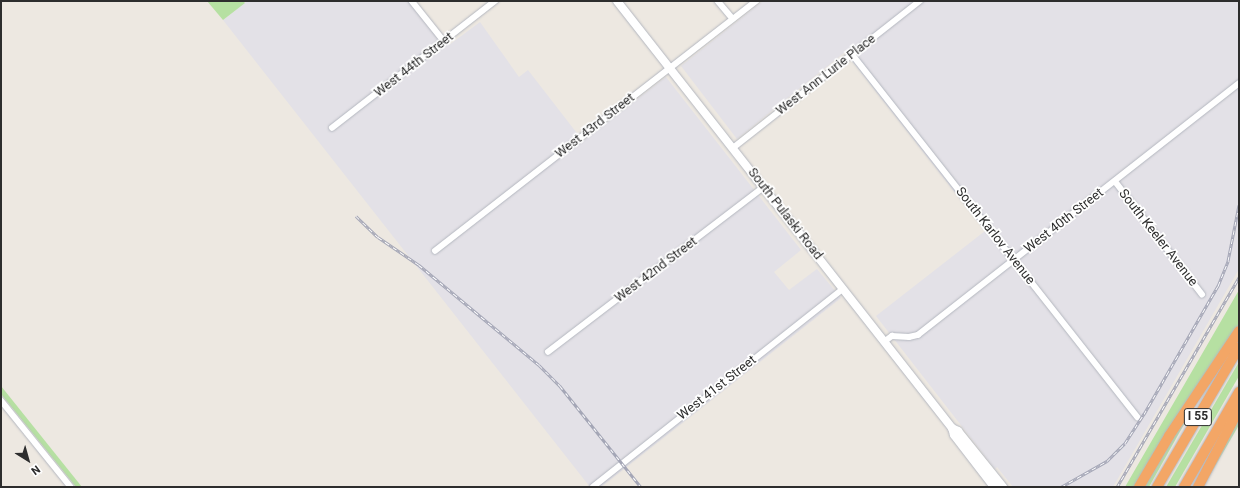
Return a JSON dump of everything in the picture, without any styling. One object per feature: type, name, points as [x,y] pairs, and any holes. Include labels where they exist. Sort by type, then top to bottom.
[{"type":"highway","points":[[1139,487],[1156,456],[1239,331]]},
{"type":"highway","name":"I 55","points":[[1157,487],[1239,347]]},
{"type":"highway","name":"I 55","points":[[1184,487],[1239,392]]},
{"type":"highway","points":[[1198,487],[1239,409]]},
{"type":"main road","name":"South Pulaski Road","points":[[617,1],[952,428],[954,435],[994,487]]},
{"type":"main road","name":"South Pulaski Road","points":[[952,428],[958,431],[1004,487]]},
{"type":"street","points":[[412,1],[444,41]]},
{"type":"street","name":"West 44th Street","points":[[332,128],[495,1]]},
{"type":"street","points":[[718,1],[733,19]]},
{"type":"street","name":"West 43rd Street","points":[[435,251],[756,1]]},
{"type":"street","name":"West Ann Lurie Place","points":[[733,148],[920,1]]},
{"type":"street","name":"South Karlov Avenue","points":[[852,54],[1138,417]]},
{"type":"street","name":"West 40th Street","points":[[884,342],[892,336],[910,337],[918,335],[1239,83]]},
{"type":"street","name":"South Keeler Avenue","points":[[1115,181],[1202,294]]},
{"type":"street","name":"West 42nd Street","points":[[548,352],[764,187]]},
{"type":"street","name":"West 41st Street","points":[[593,487],[842,289]]},
{"type":"street","points":[[1,400],[71,487]]},
{"type":"shaded area","points":[[247,1],[414,1],[449,45],[480,22],[519,77],[528,70],[583,141],[666,77],[801,250],[774,272],[789,290],[817,269],[841,298],[601,487],[590,487],[223,20]]},
{"type":"shaded area","points":[[763,1],[1239,1],[1239,269],[1113,487],[1013,487],[997,467],[995,469],[876,316],[985,231],[845,52],[737,139],[681,66]]},
{"type":"green space","points":[[207,1],[243,1],[245,3],[223,20]]},
{"type":"green space","points":[[1239,290],[1239,324],[1166,434],[1135,487],[1125,487]]},
{"type":"green space","points":[[1239,362],[1239,376],[1175,487],[1166,487]]},
{"type":"green space","points":[[1,386],[82,487],[76,487],[1,394]]},
{"type":"green space","points":[[1202,392],[1149,487],[1143,487]]},
{"type":"green space","points":[[1239,418],[1239,425],[1203,487]]},
{"type":"railway","points":[[1061,487],[1107,461],[1125,443],[1144,414],[1218,286],[1228,261],[1239,205]]},
{"type":"railway","points":[[356,216],[378,237],[419,265],[539,365],[560,386],[641,487]]},
{"type":"railway","points":[[1117,487],[1239,277]]}]
